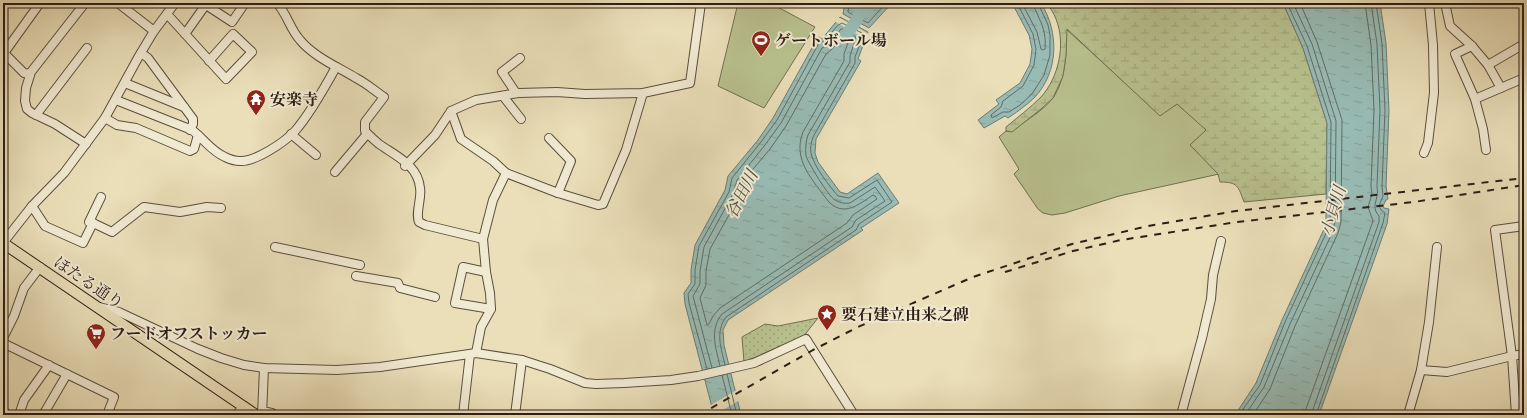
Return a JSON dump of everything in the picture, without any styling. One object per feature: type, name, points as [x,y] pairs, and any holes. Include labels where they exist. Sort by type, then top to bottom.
[{"type":"main road","name":"ほたる通り","points":[[3,243],[244,406],[260,414]]},
{"type":"street","points":[[30,74],[24,73],[4,52],[40,3]]},
{"type":"street","points":[[85,3],[30,74],[25,92],[25,105],[36,115],[55,124],[86,144]]},
{"type":"street","points":[[118,3],[154,31]]},
{"type":"street","points":[[164,3],[171,8],[185,34],[209,61],[226,79],[252,52],[233,34],[209,61]]},
{"type":"street","points":[[185,34],[206,4],[232,22],[245,3]]},
{"type":"street","points":[[277,3],[286,15],[299,39],[310,49],[336,67],[358,78],[384,97],[365,122],[365,131],[407,165],[420,181],[420,203],[417,217],[419,222],[425,225],[483,239]]},
{"type":"street","points":[[407,165],[435,135],[451,111],[476,100],[516,93],[557,92],[585,94],[643,92],[690,83],[701,3]]},
{"type":"street","points":[[1424,153],[1428,143],[1434,93],[1429,3]]},
{"type":"street","points":[[1445,3],[1450,26],[1472,46],[1488,65],[1501,88]]},
{"type":"street","points":[[3,243],[32,206],[64,173],[105,118],[154,31],[171,8]]},
{"type":"street","points":[[1488,65],[1524,44]]},
{"type":"street","points":[[1472,46],[1455,54],[1475,99],[1483,129],[1486,150]]},
{"type":"street","points":[[36,115],[87,48]]},
{"type":"street","points":[[141,53],[148,58],[194,121],[190,130]]},
{"type":"street","points":[[516,93],[502,72],[520,58]]},
{"type":"street","points":[[116,100],[190,130],[198,135],[218,154],[225,158],[240,161],[261,154],[278,144],[295,131],[336,67]]},
{"type":"street","points":[[1475,99],[1524,78]]},
{"type":"street","points":[[125,83],[185,107]]},
{"type":"street","points":[[451,111],[461,139],[493,161],[506,173],[558,193],[598,205],[603,204],[626,150],[643,92]]},
{"type":"street","points":[[503,96],[521,119]]},
{"type":"street","points":[[105,118],[117,125],[136,128],[190,151],[194,149],[198,135]]},
{"type":"street","points":[[291,134],[316,155]]},
{"type":"street","points":[[335,172],[367,134]]},
{"type":"street","points":[[549,138],[571,161],[558,193]]},
{"type":"street","points":[[463,415],[473,353],[481,327],[491,309],[483,239],[493,200],[506,173]]},
{"type":"street","points":[[101,197],[90,222],[112,232],[144,207],[180,212],[207,207],[222,208]]},
{"type":"street","points":[[32,206],[46,226],[83,243],[93,223]]},
{"type":"street","points":[[1516,415],[1512,356],[1495,230],[1524,226]]},
{"type":"street","points":[[1181,415],[1206,322],[1211,299],[1213,275],[1221,241]]},
{"type":"street","points":[[275,247],[360,265]]},
{"type":"street","points":[[1408,415],[1421,370],[1429,322],[1437,247]]},
{"type":"street","points":[[3,338],[14,316],[24,288],[40,267]]},
{"type":"street","points":[[486,272],[464,267],[455,303],[491,309]]},
{"type":"street","points":[[356,276],[398,283],[400,288],[435,297]]},
{"type":"street","points":[[98,307],[119,312],[198,349],[244,365],[264,368],[337,370],[380,366],[473,353],[522,360],[585,383],[624,383],[671,380],[698,376],[754,363],[806,339],[854,415]]},
{"type":"street","points":[[3,343],[114,397],[107,415]]},
{"type":"street","points":[[1421,370],[1447,372],[1524,354]]},
{"type":"street","points":[[515,415],[522,360]]},
{"type":"street","points":[[19,415],[24,400],[49,365]]},
{"type":"street","points":[[264,368],[260,414],[272,413],[275,415]]},
{"type":"street","points":[[43,415],[67,374]]},
{"type":"street","points":[[236,415],[244,406]]},
{"type":"street","points":[[3,411],[8,415]]},
{"type":"green space","name":"ゲートボール場","points":[[738,3],[770,3],[815,27],[764,108],[718,86]]},
{"type":"green space","points":[[1047,3],[1283,3],[1303,48],[1327,123],[1326,194],[1244,202],[1239,189],[1234,184],[1220,182],[1218,174],[1190,145],[1206,130],[1177,104],[1160,116],[1067,29],[1066,56],[1063,76],[1053,98],[1012,132],[1006,131],[1006,127],[1041,97],[1052,80],[1056,70],[1060,49],[1059,29],[1056,19]]},
{"type":"green space","points":[[1066,29],[1160,115],[1177,104],[1207,130],[1190,145],[1219,174],[1119,196],[1065,213],[1052,215],[1043,213],[1038,209],[1014,174],[1019,169],[999,137],[1006,131],[1012,131],[1034,116],[1053,98],[1061,82],[1065,65]]},
{"type":"green space","points":[[818,318],[803,337],[744,362],[742,337],[765,324],[778,326]]},
{"type":"water","points":[[845,3],[892,3],[869,28],[843,14]]},
{"type":"water","points":[[1012,3],[1041,3],[1051,26],[1054,51],[1052,63],[1049,75],[1043,87],[1032,100],[1008,118],[1005,116],[984,128],[978,120],[999,104],[996,100],[1020,83],[1030,64],[1032,49],[1029,35]]},
{"type":"water","name":"小貝川","points":[[1283,3],[1380,3],[1386,43],[1389,111],[1386,186],[1388,199],[1383,206],[1384,208],[1389,209],[1387,224],[1319,415],[1235,415],[1256,383],[1282,320],[1325,227],[1326,220],[1327,123],[1303,48]]},
{"type":"water","points":[[840,17],[868,32],[858,59],[861,61],[816,139],[815,153],[818,162],[840,192],[847,194],[878,173],[899,203],[861,228],[863,230],[728,320],[723,330],[724,345],[741,415],[714,415],[685,304],[684,293],[691,283],[691,270],[695,245],[725,190],[728,176],[758,140],[773,118],[818,37],[822,39]]},
{"type":"pier","points":[[838,17],[869,34],[867,40],[834,21]]},
{"type":"pier","points":[[737,390],[740,400],[712,415],[709,406]]},
{"type":"waterway","name":"谷田川","points":[[845,37],[856,21],[865,3]]},
{"type":"railway","points":[[699,415],[813,350],[858,327],[973,277],[1072,244],[1148,226],[1236,211],[1524,178]]},
{"type":"railway","points":[[1005,272],[1073,251],[1121,240],[1237,222],[1414,202],[1524,185]]},
{"type":"place","name":"ゲートボール場","points":[[761,57]]},
{"type":"place","name":"安楽寺","points":[[256,116]]},
{"type":"place","name":"要石建立由来之碑","points":[[827,331]]},
{"type":"place","name":"フードオフストッカー","points":[[96,350]]}]
